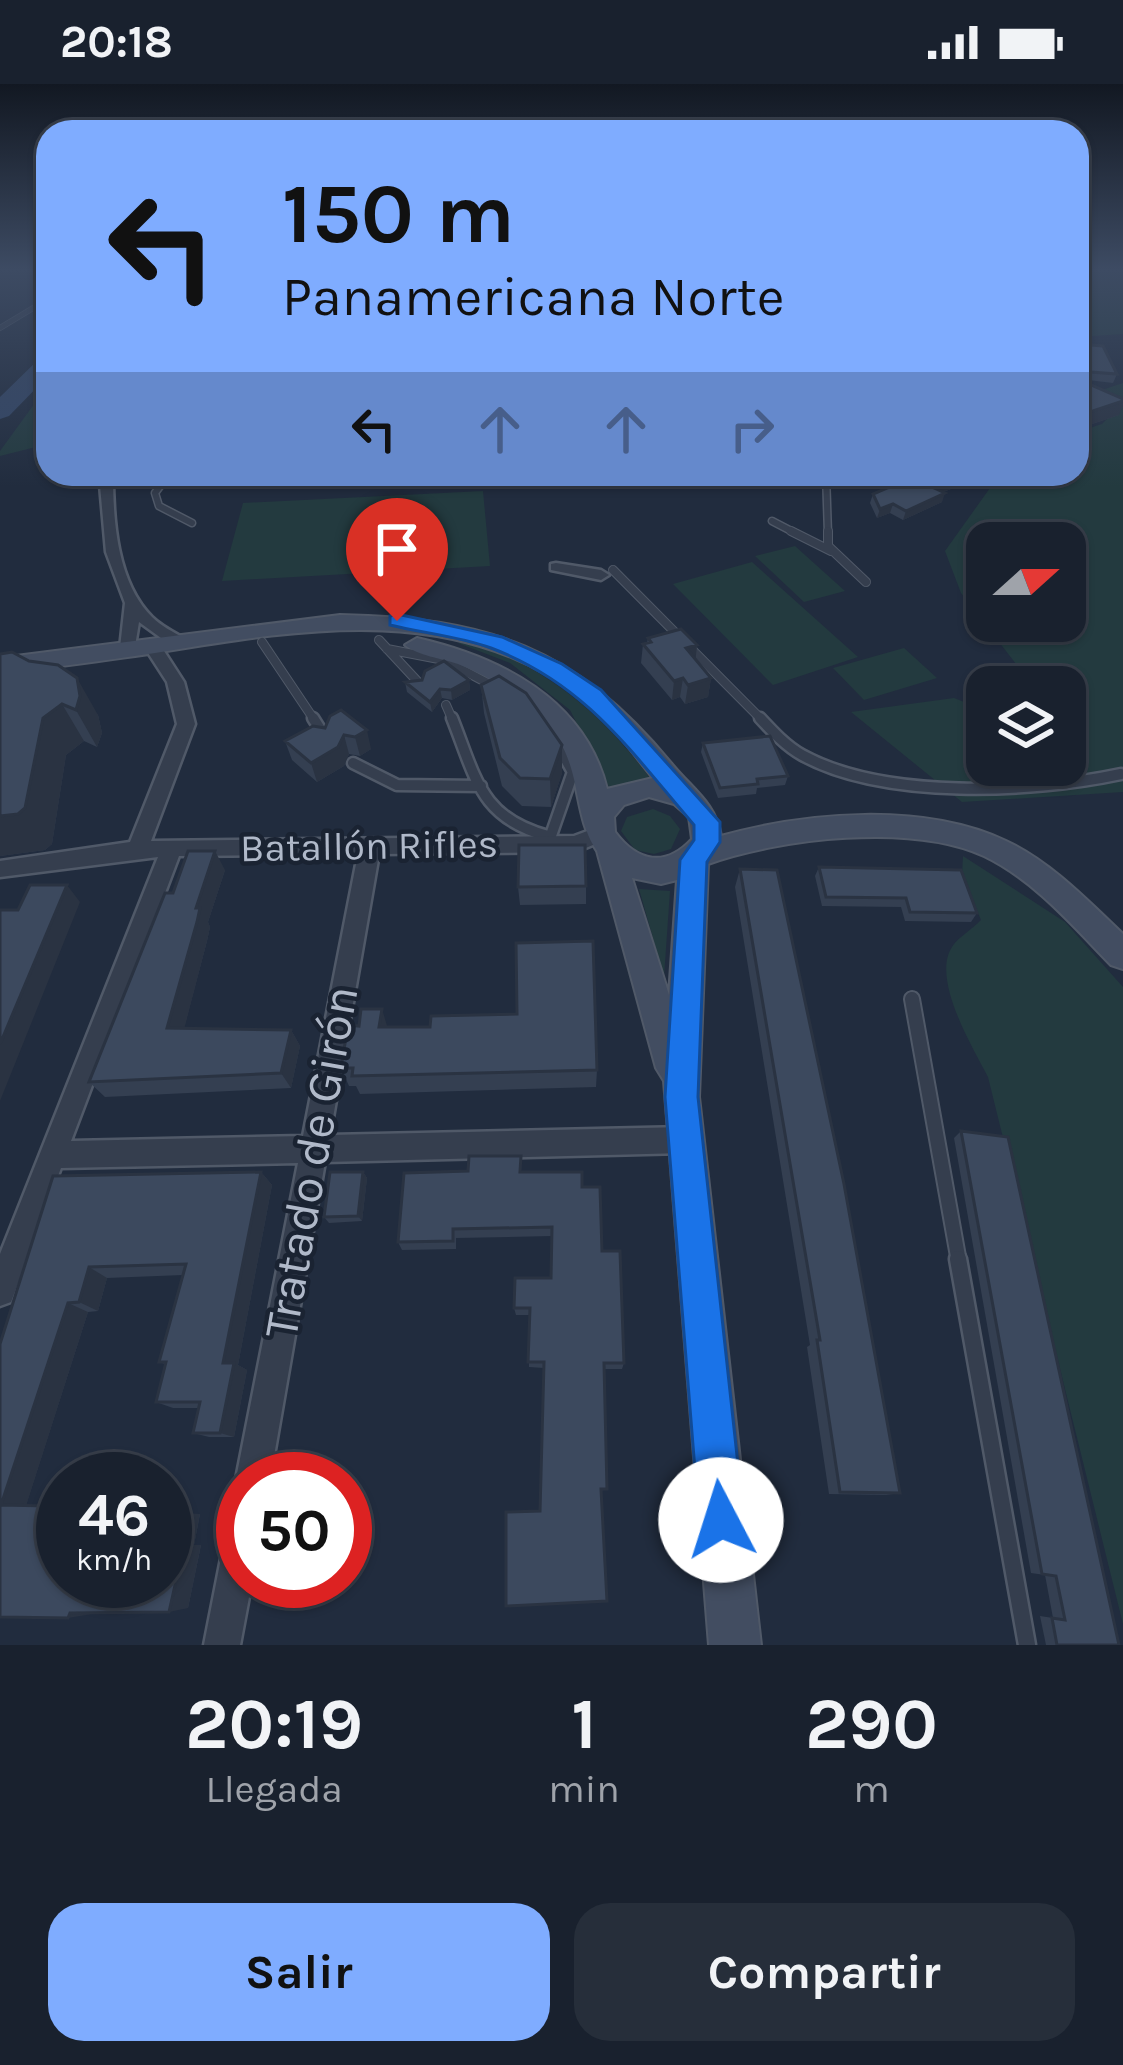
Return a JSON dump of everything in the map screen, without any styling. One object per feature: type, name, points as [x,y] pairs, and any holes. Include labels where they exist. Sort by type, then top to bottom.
[{"type":"main road","points":[[0,666],[178,642],[242,628],[365,619],[421,625],[494,642],[554,669],[593,695],[689,800],[709,832],[696,858],[683,1119],[735,1645]]},
{"type":"main road","points":[[178,642],[440,649],[511,680],[555,717],[588,770],[683,1119]]},
{"type":"main road","points":[[602,835],[617,795],[667,789],[739,826],[776,834]]},
{"type":"main road","points":[[602,835],[636,868],[654,871],[776,834],[898,825],[964,834],[1039,874],[1123,955]]},
{"type":"street","points":[[107,486],[117,565],[133,602],[145,620],[178,642]]},
{"type":"street","points":[[556,567],[607,573]]},
{"type":"street","points":[[133,602],[140,647],[174,674],[186,724],[138,849]]},
{"type":"street","name":"Batallón Rifles","points":[[0,869],[138,849],[548,840],[576,844],[602,835]]},
{"type":"street","name":"Tratado de Girón","points":[[258,1452],[370,846]]},
{"type":"street","points":[[0,1291],[172,848]]},
{"type":"street","points":[[55,1155],[313,1152],[683,1119]]},
{"type":"street","points":[[222,1645],[229,1608]]},
{"type":"lane","points":[[160,486],[155,493],[157,505],[166,514],[192,523]]},
{"type":"lane","points":[[827,486],[831,551]]},
{"type":"lane","points":[[772,521],[831,551],[866,582]]},
{"type":"lane","points":[[607,573],[781,739],[825,765],[853,775],[977,785],[1094,782],[1120,774]]},
{"type":"lane","points":[[262,642],[326,738]]},
{"type":"lane","points":[[383,644],[419,683]]},
{"type":"lane","points":[[383,644],[470,669],[508,698]]},
{"type":"lane","points":[[446,705],[497,816],[548,840],[573,772],[547,729]]},
{"type":"lane","points":[[353,763],[369,778],[436,790],[482,786]]},
{"type":"lane","points":[[912,999],[1027,1645]]},
{"type":"green space","points":[[1123,383],[1123,792],[962,802],[851,712],[954,698],[966,703],[966,786],[1086,786],[1086,666],[1018,666],[999,642],[1086,642],[1086,522],[966,522],[966,599],[945,551],[991,486],[1089,486],[1089,428],[1113,413],[1090,394]]},
{"type":"green space","points":[[36,402],[36,447],[0,456]]},
{"type":"green space","points":[[483,491],[490,566],[222,581],[243,503]]},
{"type":"green space","points":[[795,546],[845,591],[804,602],[755,556]]},
{"type":"green space","points":[[752,562],[858,657],[773,685],[673,584]]},
{"type":"green space","points":[[469,641],[524,665],[572,696],[614,735],[652,781],[610,789],[570,710],[510,663],[458,643]]},
{"type":"green space","points":[[904,648],[937,678],[864,700],[833,668]]},
{"type":"green space","points":[[653,809],[670,816],[680,829],[671,849],[654,854],[635,850],[621,831],[627,817]]},
{"type":"green space","points":[[963,856],[1065,922],[1123,987],[1123,1624],[988,1077],[950,995],[947,961],[952,947],[981,920],[962,874]]},
{"type":"green space","points":[[639,889],[670,891],[664,977]]},
{"type":"building","points":[[1089,345],[1103,346],[1117,374],[1091,372]]},
{"type":"building","points":[[1089,386],[1123,399],[1089,412]]},
{"type":"building","points":[[891,486],[939,486],[934,488],[945,493],[906,511],[893,504],[880,509],[873,494]]},
{"type":"building","points":[[681,629],[697,645],[686,648],[711,678],[688,685],[683,678],[674,681],[643,644],[651,642],[648,638]]},
{"type":"building","points":[[12,652],[29,661],[58,665],[77,678],[80,696],[76,710],[62,704],[43,718],[25,808],[0,816],[0,654]]},
{"type":"building","points":[[444,661],[469,680],[451,690],[440,689],[430,702],[405,682],[422,680],[425,671]]},
{"type":"building","points":[[499,676],[526,693],[562,745],[550,779],[520,778],[500,758],[481,685]]},
{"type":"building","points":[[341,710],[367,730],[355,737],[344,735],[338,747],[311,763],[285,741],[313,726],[325,728],[330,716]]},
{"type":"building","points":[[770,736],[788,776],[720,788],[703,743]]},
{"type":"building","points":[[519,845],[585,845],[586,886],[518,887]]},
{"type":"building","points":[[188,851],[215,851],[167,1028],[291,1030],[281,1073],[89,1082],[165,893],[173,893]]},
{"type":"building","points":[[819,867],[961,870],[977,913],[910,912],[906,898],[826,897]]},
{"type":"building","points":[[740,869],[777,870],[844,1184],[900,1493],[840,1492],[820,1340]]},
{"type":"building","points":[[30,885],[67,885],[0,1044],[0,910],[18,910]]},
{"type":"building","points":[[593,941],[597,1070],[352,1076],[353,1068],[341,1068],[348,1025],[359,1026],[361,1009],[382,1009],[379,1027],[430,1027],[431,1016],[517,1014],[516,943]]},
{"type":"building","points":[[961,1131],[1008,1137],[1119,1645],[1057,1645],[1052,1618],[1065,1620],[1056,1576],[1042,1574]]},
{"type":"building","points":[[469,1156],[521,1156],[520,1172],[582,1172],[582,1187],[600,1187],[602,1251],[620,1251],[624,1363],[604,1363],[607,1489],[601,1489],[607,1601],[506,1606],[506,1512],[540,1511],[544,1362],[528,1362],[530,1308],[514,1308],[515,1278],[551,1278],[552,1227],[453,1229],[453,1241],[398,1242],[404,1173],[468,1171]]},
{"type":"building","points":[[261,1172],[223,1363],[234,1363],[220,1433],[193,1433],[200,1402],[156,1402],[166,1362],[159,1362],[186,1264],[89,1267],[79,1302],[68,1303],[1,1505],[36,1506],[36,1608],[170,1608],[169,1612],[0,1617],[0,1344],[53,1176]]},
{"type":"building","points":[[330,1172],[363,1172],[358,1216],[324,1217]]},
{"type":"waterway","points":[[0,411],[36,375]]},
{"type":"route","points":[[397,621],[494,642],[554,669],[593,695],[707,822],[707,842],[693,860],[682,1097],[721,1520]]}]
